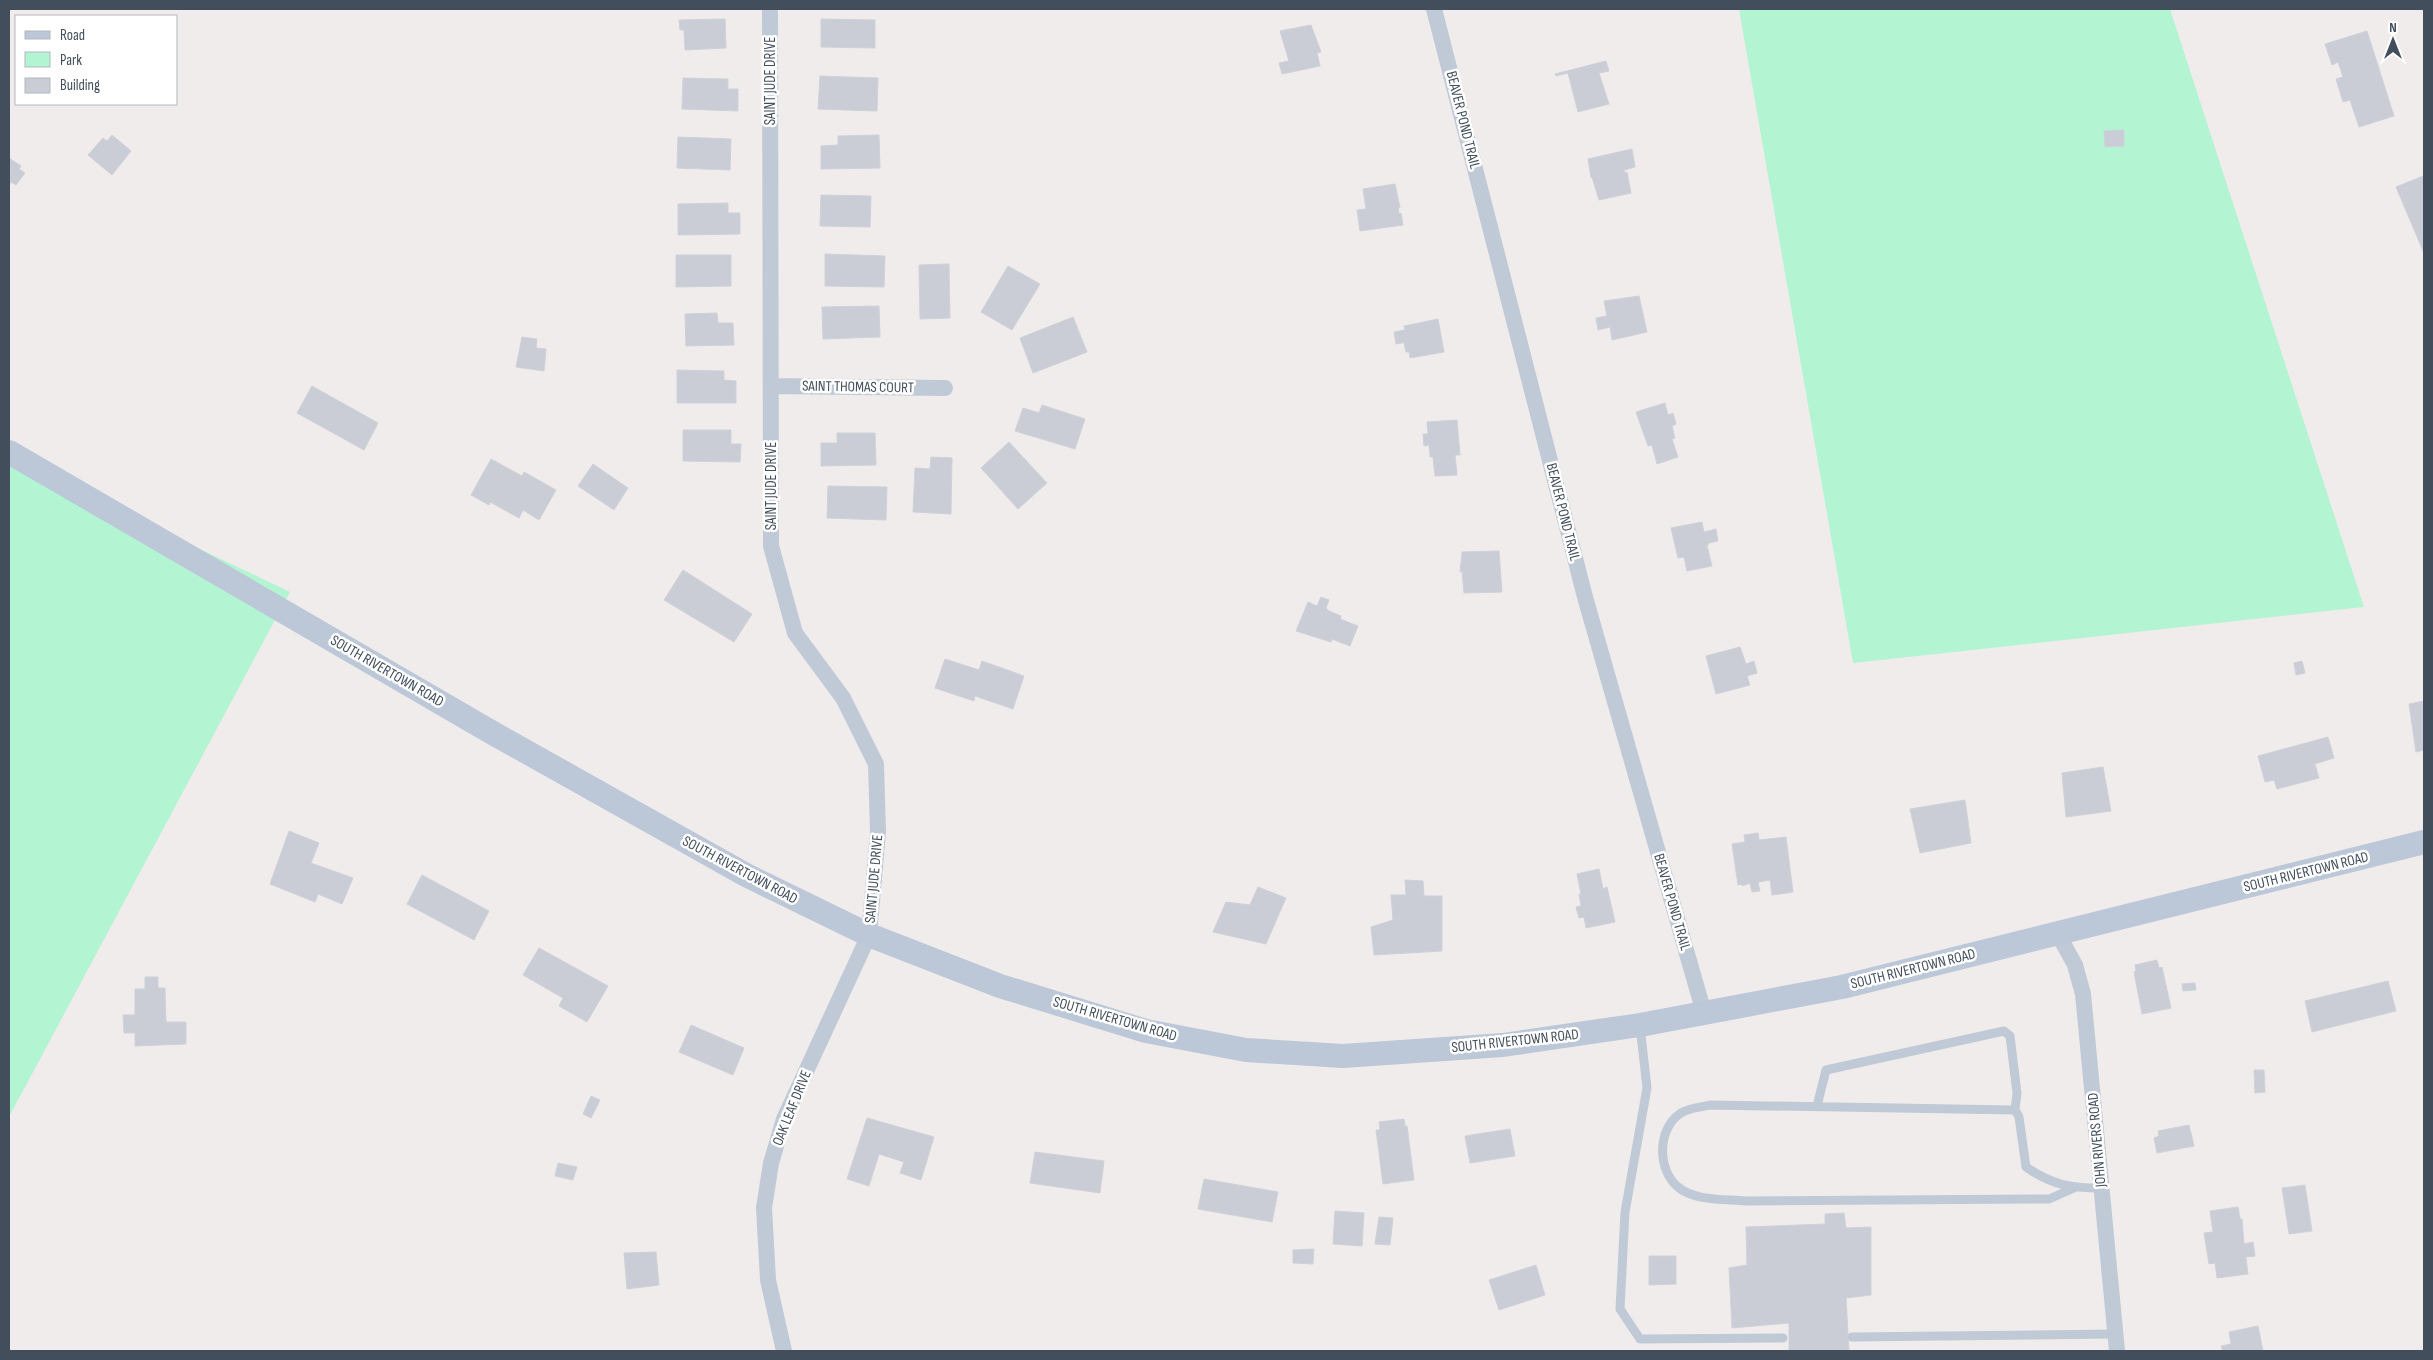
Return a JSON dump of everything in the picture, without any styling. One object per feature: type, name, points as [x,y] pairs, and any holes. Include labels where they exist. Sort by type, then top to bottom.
[{"type":"main road","name":"SOUTH RIVERTOWN ROAD","points":[[9,452],[499,737],[746,875],[869,935],[1000,986],[1146,1031],[1246,1050],[1343,1056],[1504,1046],[1640,1026],[1842,987],[2424,842]]},
{"type":"street","name":"SAINT JUDE DRIVE","points":[[770,9],[771,546],[795,633],[843,698],[876,764],[878,832],[869,935]]},
{"type":"street","name":"BEAVER POND TRAIL","points":[[1434,9],[1585,596],[1704,1013]]},
{"type":"street","name":"SAINT THOMAS COURT","points":[[771,386],[945,388]]},
{"type":"street","name":"JOHN RIVERS ROAD","points":[[2058,934],[2075,964],[2083,994],[2117,1351]]},
{"type":"street","name":"OAK LEAF DRIVE","points":[[784,1351],[768,1280],[764,1208],[771,1163],[784,1119],[869,935]]},
{"type":"lane","points":[[1640,1026],[1647,1088],[1625,1212],[1620,1309],[1640,1339],[1783,1338]]},
{"type":"lane","points":[[1818,1106],[1826,1070],[2004,1031],[2010,1036],[2016,1093],[2015,1110],[2019,1117],[2026,1167],[2047,1180],[2074,1188],[2101,1188]]},
{"type":"lane","points":[[2015,1110],[1710,1105],[1680,1113],[1666,1131],[1661,1151],[1666,1168],[1678,1187],[1697,1196],[1745,1201],[2049,1200],[2074,1188]]},
{"type":"lane","points":[[1852,1337],[2115,1334]]},
{"type":"green space","points":[[1739,9],[2170,9],[2364,607],[1853,663]]},
{"type":"green space","points":[[9,458],[290,592],[9,1117]]},
{"type":"building","points":[[725,19],[726,48],[685,50],[684,30],[680,30],[679,20]]},
{"type":"building","points":[[821,19],[875,20],[875,48],[821,47]]},
{"type":"building","points":[[1311,25],[1321,52],[1317,53],[1320,66],[1282,74],[1279,63],[1289,61],[1280,31]]},
{"type":"building","points":[[2367,31],[2394,116],[2359,127],[2350,100],[2343,102],[2336,79],[2343,77],[2338,62],[2332,65],[2325,44]]},
{"type":"building","points":[[1606,61],[1609,71],[1599,73],[1609,104],[1578,112],[1568,73],[1556,76],[1555,74]]},
{"type":"building","points":[[820,76],[878,78],[877,111],[818,109]]},
{"type":"building","points":[[683,78],[728,79],[728,89],[738,89],[738,111],[682,109]]},
{"type":"building","points":[[2124,130],[2124,146],[2105,147],[2104,131]]},
{"type":"building","points":[[112,135],[131,151],[112,175],[88,155],[103,138],[107,141]]},
{"type":"building","points":[[879,135],[880,168],[821,169],[821,146],[838,145],[838,136]]},
{"type":"building","points":[[678,137],[731,139],[730,170],[677,168]]},
{"type":"building","points":[[1632,149],[1635,167],[1624,170],[1625,173],[1627,172],[1631,193],[1599,200],[1591,178],[1588,159]]},
{"type":"building","points":[[9,158],[21,166],[19,169],[25,173],[16,185],[11,182],[9,185]]},
{"type":"building","points":[[2423,176],[2424,180],[2424,253],[2396,187]]},
{"type":"building","points":[[1395,184],[1400,208],[1398,208],[1399,214],[1401,213],[1403,225],[1360,231],[1357,210],[1366,209],[1363,189]]},
{"type":"building","points":[[821,195],[871,196],[870,227],[820,226]]},
{"type":"building","points":[[728,203],[728,213],[740,213],[740,234],[678,235],[678,204]]},
{"type":"building","points":[[825,254],[885,256],[884,287],[825,286]]},
{"type":"building","points":[[676,255],[731,255],[731,286],[676,287]]},
{"type":"building","points":[[949,264],[950,318],[920,319],[919,265]]},
{"type":"building","points":[[1008,266],[1040,284],[1012,330],[981,312]]},
{"type":"building","points":[[1639,296],[1647,332],[1612,340],[1610,327],[1598,330],[1596,318],[1607,316],[1604,301]]},
{"type":"building","points":[[879,306],[880,337],[823,339],[822,307]]},
{"type":"building","points":[[717,313],[718,323],[733,323],[734,345],[686,346],[685,314]]},
{"type":"building","points":[[1073,317],[1087,352],[1033,373],[1020,338]]},
{"type":"building","points":[[1438,319],[1444,352],[1410,358],[1404,343],[1407,342],[1396,344],[1394,332],[1405,330],[1404,326]]},
{"type":"building","points":[[522,337],[537,339],[536,348],[546,349],[544,371],[516,367]]},
{"type":"building","points":[[677,370],[724,371],[724,380],[736,381],[736,403],[677,403]]},
{"type":"building","points":[[312,386],[378,423],[364,450],[297,413]]},
{"type":"building","points":[[1665,403],[1668,415],[1673,413],[1676,424],[1672,426],[1675,438],[1672,439],[1678,457],[1657,464],[1652,445],[1648,446],[1636,412]]},
{"type":"building","points":[[1042,405],[1085,419],[1075,449],[1015,431],[1023,408],[1039,413]]},
{"type":"building","points":[[1457,420],[1460,455],[1455,455],[1457,475],[1435,476],[1433,457],[1430,457],[1429,445],[1424,446],[1423,434],[1428,434],[1427,422]]},
{"type":"building","points":[[683,430],[731,430],[731,444],[741,444],[740,462],[683,461]]},
{"type":"building","points":[[837,433],[875,433],[876,465],[821,466],[821,443],[837,443]]},
{"type":"building","points":[[1009,442],[1047,483],[1018,509],[981,468]]},
{"type":"building","points":[[931,457],[952,458],[951,514],[913,512],[915,468],[930,469]]},
{"type":"building","points":[[491,459],[522,476],[524,472],[556,490],[539,520],[523,510],[519,518],[490,502],[489,505],[471,495]]},
{"type":"building","points":[[593,464],[628,488],[614,510],[578,486]]},
{"type":"building","points":[[828,486],[887,487],[886,520],[827,518]]},
{"type":"building","points":[[1702,522],[1704,532],[1716,529],[1718,541],[1709,543],[1707,546],[1712,566],[1687,571],[1684,557],[1678,558],[1671,528]]},
{"type":"building","points":[[1499,551],[1502,592],[1464,593],[1462,571],[1460,572],[1462,552]]},
{"type":"building","points":[[683,570],[752,614],[734,642],[664,600]]},
{"type":"building","points":[[1321,597],[1329,600],[1326,608],[1329,611],[1341,616],[1340,619],[1358,626],[1350,646],[1332,639],[1331,642],[1296,631],[1308,602],[1317,606]]},
{"type":"building","points":[[1740,647],[1746,664],[1754,661],[1757,673],[1747,676],[1750,685],[1716,694],[1706,656]]},
{"type":"building","points":[[945,659],[979,670],[982,661],[1024,676],[1013,709],[975,696],[974,701],[935,688]]},
{"type":"building","points":[[2302,661],[2305,673],[2296,675],[2294,663]]},
{"type":"building","points":[[2424,701],[2424,750],[2416,752],[2409,704]]},
{"type":"building","points":[[2328,737],[2334,758],[2315,764],[2319,778],[2277,789],[2274,780],[2265,782],[2258,756]]},
{"type":"building","points":[[2103,767],[2111,811],[2066,817],[2062,773]]},
{"type":"building","points":[[1965,800],[1971,843],[1920,853],[1910,809]]},
{"type":"building","points":[[289,831],[319,843],[311,863],[353,878],[342,904],[318,894],[315,902],[270,884]]},
{"type":"building","points":[[1758,833],[1759,840],[1786,837],[1793,892],[1772,895],[1770,880],[1758,882],[1760,891],[1752,892],[1750,883],[1742,886],[1742,884],[1738,885],[1732,844],[1745,842],[1744,835]]},
{"type":"building","points":[[1599,869],[1603,889],[1607,887],[1615,922],[1586,928],[1584,917],[1579,918],[1576,907],[1581,906],[1577,874]]},
{"type":"building","points":[[422,875],[489,911],[474,940],[407,904]]},
{"type":"building","points":[[1405,880],[1423,881],[1424,896],[1442,896],[1442,951],[1374,955],[1371,927],[1393,920],[1391,895],[1406,895]]},
{"type":"building","points":[[1258,887],[1286,898],[1266,944],[1213,932],[1226,902],[1250,905]]},
{"type":"building","points":[[539,948],[608,986],[587,1022],[559,1006],[563,998],[523,975]]},
{"type":"building","points":[[2157,960],[2159,968],[2162,967],[2171,1008],[2142,1014],[2134,972],[2136,971],[2135,965]]},
{"type":"building","points":[[145,977],[158,977],[158,988],[165,988],[166,1022],[186,1022],[186,1044],[135,1046],[135,1033],[124,1033],[123,1015],[135,1015],[135,989],[145,989]]},
{"type":"building","points":[[2388,981],[2396,1011],[2312,1032],[2305,1001]]},
{"type":"building","points":[[2195,983],[2196,990],[2183,991],[2182,984]]},
{"type":"building","points":[[691,1025],[744,1048],[733,1075],[679,1052]]},
{"type":"building","points":[[2254,1070],[2264,1070],[2265,1092],[2255,1093]]},
{"type":"building","points":[[591,1096],[600,1100],[591,1118],[583,1114]]},
{"type":"building","points":[[867,1118],[934,1137],[921,1180],[900,1173],[904,1162],[879,1154],[869,1186],[847,1179]]},
{"type":"building","points":[[1404,1119],[1405,1126],[1407,1126],[1414,1180],[1383,1184],[1376,1130],[1380,1130],[1379,1122]]},
{"type":"building","points":[[2189,1125],[2194,1146],[2157,1153],[2154,1138],[2159,1136],[2158,1131]]},
{"type":"building","points":[[1510,1129],[1515,1156],[1470,1163],[1465,1136]]},
{"type":"building","points":[[1035,1152],[1104,1161],[1100,1193],[1030,1183]]},
{"type":"building","points":[[558,1163],[577,1167],[573,1180],[555,1176]]},
{"type":"building","points":[[1204,1179],[1278,1192],[1272,1222],[1198,1209]]},
{"type":"building","points":[[2305,1185],[2312,1231],[2289,1234],[2282,1188]]},
{"type":"building","points":[[2238,1207],[2240,1219],[2242,1219],[2244,1244],[2253,1242],[2255,1256],[2246,1257],[2248,1274],[2217,1278],[2215,1263],[2209,1264],[2204,1233],[2213,1232],[2210,1211]]},
{"type":"building","points":[[1335,1211],[1364,1213],[1362,1246],[1333,1244]]},
{"type":"building","points":[[1844,1213],[1846,1228],[1871,1227],[1871,1295],[1846,1298],[1849,1351],[1789,1351],[1789,1323],[1732,1328],[1729,1268],[1747,1265],[1746,1227],[1825,1224],[1825,1214]]},
{"type":"building","points":[[1379,1217],[1393,1218],[1390,1245],[1375,1244]]},
{"type":"building","points":[[1314,1249],[1313,1264],[1293,1263],[1293,1250]]},
{"type":"building","points":[[656,1252],[659,1285],[627,1289],[624,1253]]},
{"type":"building","points":[[1649,1256],[1676,1256],[1676,1284],[1649,1285]]},
{"type":"building","points":[[1536,1265],[1545,1295],[1499,1310],[1489,1280]]},
{"type":"building","points":[[2258,1326],[2263,1351],[2223,1351],[2221,1346],[2231,1344],[2229,1332]]}]
